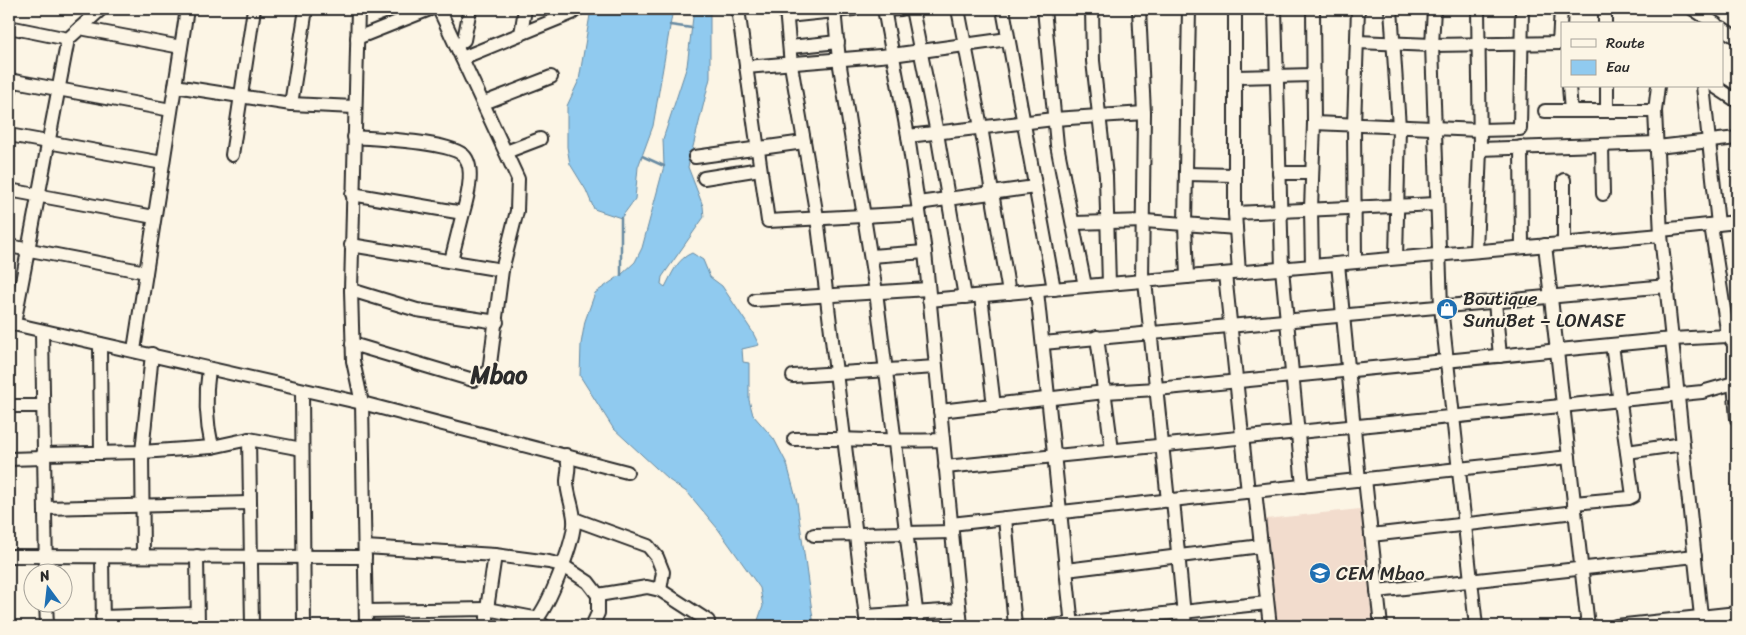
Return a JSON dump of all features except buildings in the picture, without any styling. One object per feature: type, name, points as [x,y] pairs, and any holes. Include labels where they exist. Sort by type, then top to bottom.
[{"type":"street","points":[[100,9],[68,39],[28,249],[11,323],[42,332],[134,350],[302,391],[362,403],[627,472]]},
{"type":"street","points":[[134,350],[187,9]]},
{"type":"street","points":[[232,155],[254,9]]},
{"type":"street","points":[[291,104],[306,9]]},
{"type":"street","points":[[358,9],[354,107],[351,290],[353,361],[362,403],[366,626]]},
{"type":"street","points":[[357,38],[404,14],[430,9]]},
{"type":"street","points":[[352,344],[473,380],[489,372],[497,322],[502,270],[517,211],[518,179],[439,9]]},
{"type":"street","points":[[459,52],[464,40],[470,9]]},
{"type":"street","points":[[520,34],[525,9]]},
{"type":"street","points":[[459,52],[520,34],[572,13],[577,9]]},
{"type":"street","points":[[738,9],[768,221],[865,215],[919,208],[948,200],[1035,187]]},
{"type":"street","points":[[854,9],[786,12],[791,65],[817,217],[854,535],[866,621],[916,613],[959,610]]},
{"type":"street","points":[[901,9],[884,10],[908,136],[926,252],[961,626]]},
{"type":"street","points":[[912,9],[937,133],[965,297]]},
{"type":"street","points":[[958,9],[981,127],[1009,293]]},
{"type":"street","points":[[1003,9],[1054,289]]},
{"type":"street","points":[[1044,9],[1058,154],[1074,223],[1085,286]]},
{"type":"street","points":[[1092,9],[1093,61],[1100,115],[1108,223],[1109,284]]},
{"type":"street","points":[[1139,9],[1144,113],[1144,281],[1185,626]]},
{"type":"street","points":[[1187,277],[1185,224],[1189,9]]},
{"type":"street","points":[[1235,9],[1235,213],[1239,273]]},
{"type":"street","points":[[1275,9],[1282,269],[1303,486]]},
{"type":"street","points":[[1312,266],[1313,9]]},
{"type":"street","points":[[1355,262],[1354,125],[1358,9]]},
{"type":"street","points":[[1391,9],[1399,127],[1396,258]]},
{"type":"street","points":[[1434,9],[1432,46],[1437,128],[1437,204],[1441,307],[1476,626]]},
{"type":"street","points":[[1476,251],[1480,149],[1478,9]]},
{"type":"street","points":[[1314,123],[1480,130],[1520,128],[1522,9]]},
{"type":"street","points":[[1357,42],[1432,46],[1561,43],[1561,9]]},
{"type":"street","points":[[1605,9],[1605,22]]},
{"type":"street","points":[[834,10],[839,60],[876,292],[905,535],[918,626]]},
{"type":"street","points":[[1701,14],[1713,22]]},
{"type":"street","points":[[9,27],[68,39]]},
{"type":"street","points":[[80,28],[181,47]]},
{"type":"street","points":[[1724,29],[1737,38]]},
{"type":"street","points":[[746,68],[920,52],[1008,39]]},
{"type":"street","points":[[790,47],[838,42]]},
{"type":"street","points":[[1236,77],[1313,75]]},
{"type":"street","points":[[484,103],[551,77]]},
{"type":"street","points":[[9,93],[10,80],[171,110]]},
{"type":"street","points":[[175,86],[291,104],[354,107]]},
{"type":"street","points":[[1569,88],[1571,111]]},
{"type":"street","points":[[1607,88],[1607,111]]},
{"type":"street","points":[[1658,88],[1655,110],[1661,232],[1702,622]]},
{"type":"street","points":[[1703,88],[1709,141],[1714,224],[1733,341],[1737,419]]},
{"type":"street","points":[[1717,88],[1737,101]]},
{"type":"street","points":[[1545,111],[1655,110]]},
{"type":"street","points":[[908,136],[1054,119],[1144,113]]},
{"type":"street","points":[[9,135],[163,164]]},
{"type":"street","points":[[354,137],[442,146],[465,156],[470,167],[451,262]]},
{"type":"street","points":[[1480,149],[1602,144],[1657,145],[1737,138]]},
{"type":"street","points":[[506,152],[540,139]]},
{"type":"street","points":[[695,156],[804,142]]},
{"type":"street","points":[[1602,144],[1603,194]]},
{"type":"street","points":[[1521,147],[1522,247]]},
{"type":"street","points":[[704,178],[760,169]]},
{"type":"street","points":[[1279,173],[1312,173]]},
{"type":"street","points":[[1186,174],[1235,175]]},
{"type":"street","points":[[1564,180],[1564,244]]},
{"type":"street","points":[[9,190],[154,217]]},
{"type":"street","points":[[352,194],[462,213]]},
{"type":"street","points":[[1235,213],[1437,204]]},
{"type":"street","points":[[1074,223],[1145,221],[1236,228]]},
{"type":"street","points":[[755,300],[876,292],[965,297],[981,296],[1440,253],[1564,244],[1737,222]]},
{"type":"street","points":[[352,245],[502,270]]},
{"type":"street","points":[[1546,245],[1588,626]]},
{"type":"street","points":[[9,246],[146,272]]},
{"type":"street","points":[[871,256],[926,252]]},
{"type":"street","points":[[1338,264],[1354,426],[1371,535],[1381,626]]},
{"type":"street","points":[[1225,274],[1242,437],[1261,546],[1270,626]]},
{"type":"street","points":[[1042,343],[1667,286]]},
{"type":"street","points":[[351,290],[417,310],[497,322]]},
{"type":"street","points":[[1037,291],[1072,625]]},
{"type":"street","points":[[981,296],[994,406]]},
{"type":"street","points":[[1495,302],[1500,356]]},
{"type":"street","points":[[42,332],[46,562]]},
{"type":"street","points":[[1097,337],[1112,450]]},
{"type":"street","points":[[940,411],[1105,392],[1236,382],[1672,339],[1733,341]]},
{"type":"street","points":[[100,344],[101,453]]},
{"type":"street","points":[[1371,535],[1464,524],[1633,496],[1621,398],[1612,345]]},
{"type":"street","points":[[143,556],[142,452],[152,354]]},
{"type":"street","points":[[793,376],[936,367]]},
{"type":"street","points":[[209,369],[206,390],[208,430],[212,447]]},
{"type":"street","points":[[945,467],[1621,398],[1702,392],[1736,384]]},
{"type":"street","points":[[302,391],[304,626]]},
{"type":"street","points":[[9,406],[42,406]]},
{"type":"street","points":[[794,439],[843,438],[895,442],[943,440]]},
{"type":"street","points":[[9,458],[212,447],[249,439],[302,449]]},
{"type":"street","points":[[249,439],[252,626]]},
{"type":"street","points":[[1627,452],[1683,444]]},
{"type":"street","points":[[366,611],[487,609],[541,624],[542,613],[571,542],[574,519],[569,500],[567,480],[570,471],[566,455]]},
{"type":"street","points":[[814,535],[905,535],[1005,518],[1569,457]]},
{"type":"street","points":[[46,508],[249,503]]},
{"type":"street","points":[[1005,518],[1015,626]]},
{"type":"street","points":[[574,519],[648,546],[657,557],[663,572],[660,590]]},
{"type":"street","points":[[1066,570],[1261,546]]},
{"type":"street","points":[[9,556],[46,558],[304,556],[365,552],[495,555],[562,565],[588,582],[598,595],[598,613],[592,626]]},
{"type":"street","points":[[487,626],[487,609],[495,555]]},
{"type":"street","points":[[102,557],[103,621],[197,620],[197,556]]},
{"type":"street","points":[[1377,591],[1695,556]]},
{"type":"street","points":[[598,595],[647,587],[660,590],[708,621]]},
{"type":"street","points":[[1051,626],[1267,603]]},
{"type":"street","points":[[46,612],[47,626]]},
{"type":"street","points":[[1616,626],[1702,622],[1737,613]]},
{"type":"shaded area","name":"CEM Mbao","points":[[1360,509],[1373,626],[1278,626],[1266,519]]},
{"type":"water","points":[[591,9],[673,9],[653,126],[638,167],[635,199],[621,218],[594,209],[586,190],[570,164],[567,147],[567,106],[579,80]]},
{"type":"water","points":[[694,9],[710,9],[710,78],[688,167],[703,206],[704,217],[662,277],[661,284],[665,287],[682,259],[692,253],[703,260],[710,277],[722,286],[752,331],[759,345],[742,349],[743,362],[749,363],[749,400],[753,415],[774,439],[787,464],[797,502],[814,626],[756,626],[763,606],[760,588],[718,529],[688,493],[669,480],[613,428],[580,376],[581,344],[585,321],[595,293],[621,275],[635,262],[642,248],[664,166],[663,139],[687,66]]},
{"type":"waterway","points":[[670,25],[692,28]]},
{"type":"waterway","points":[[642,156],[664,166]]},
{"type":"waterway","points":[[621,218],[621,275]]},
{"type":"place","name":"Boutique SunuBet – LONASE","points":[[1447,309]]},
{"type":"place","name":"CEM Mbao","points":[[1320,573]]},
{"type":"district","name":"Mbao","points":[[499,375]]}]
